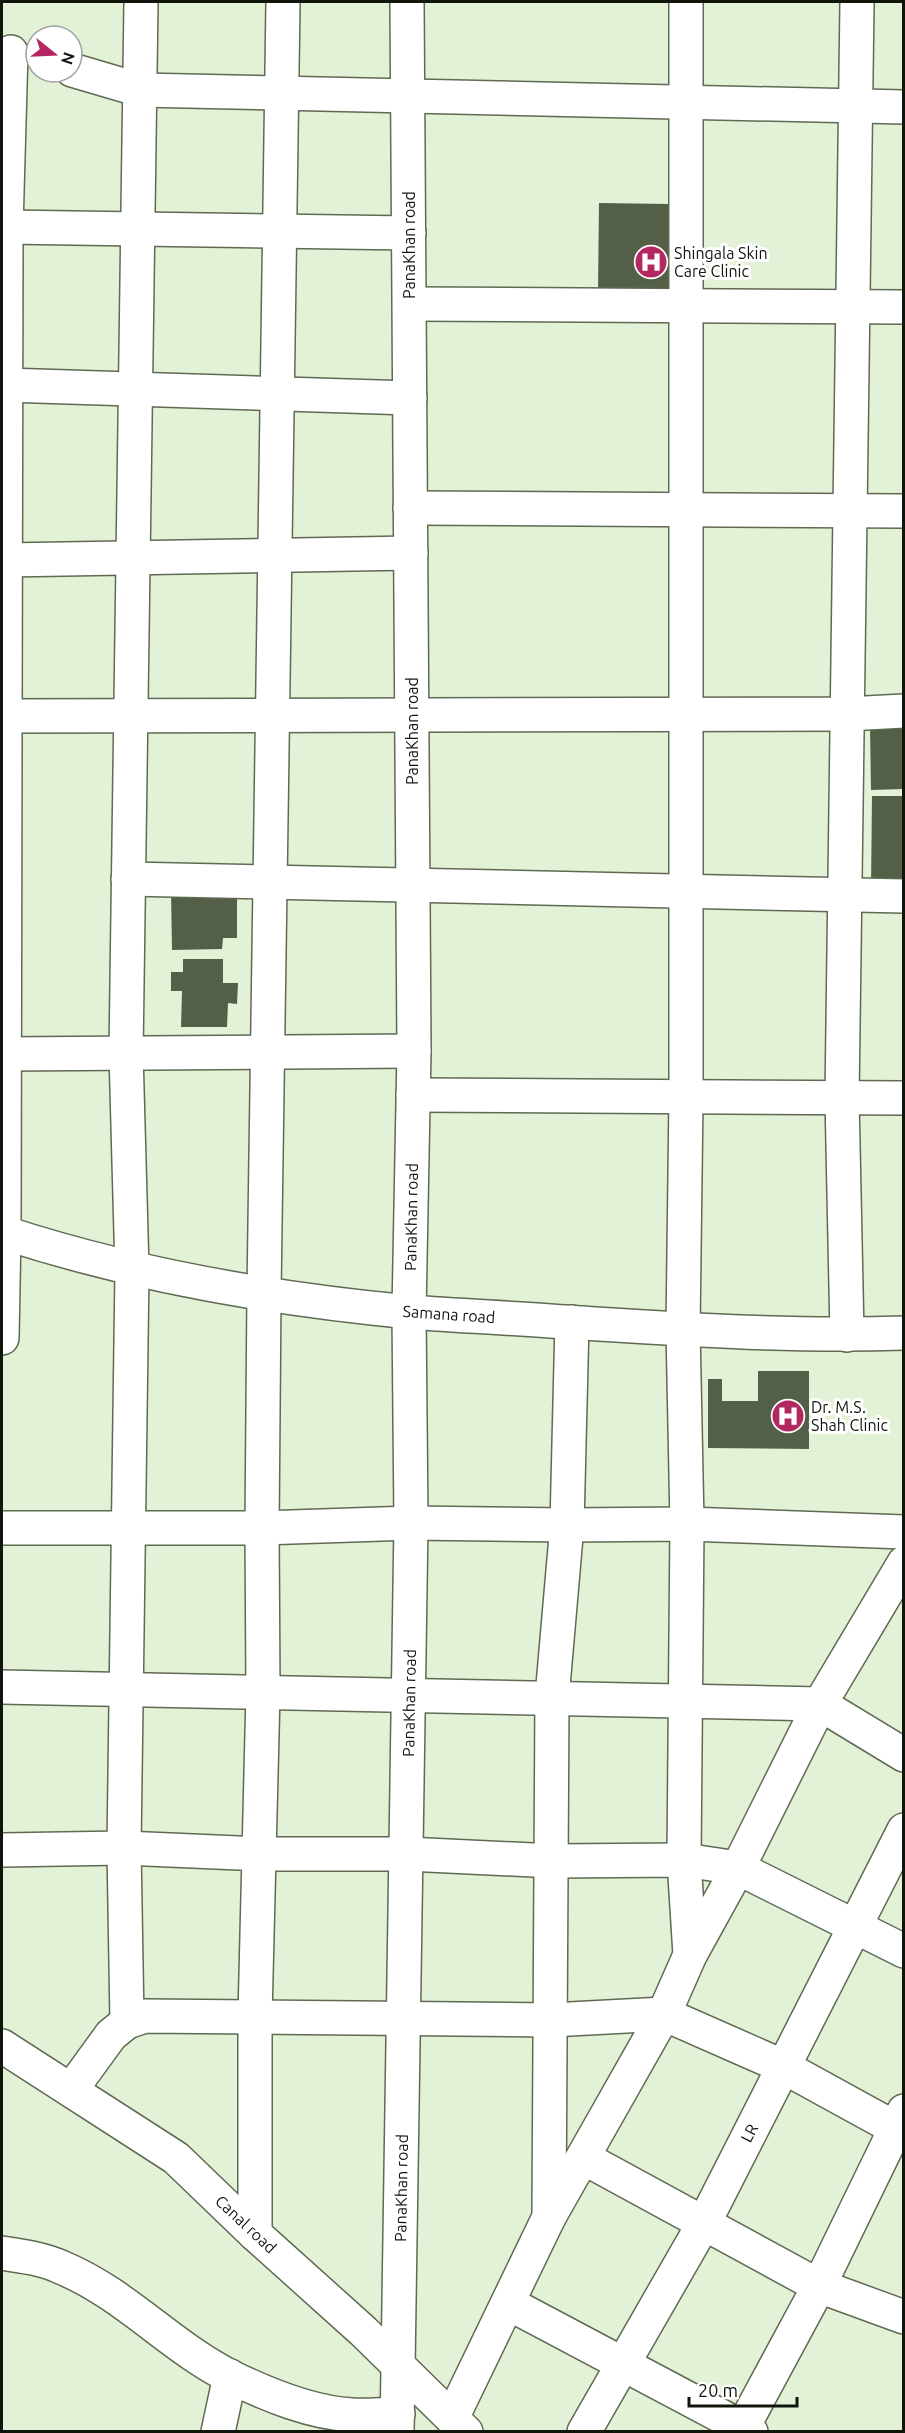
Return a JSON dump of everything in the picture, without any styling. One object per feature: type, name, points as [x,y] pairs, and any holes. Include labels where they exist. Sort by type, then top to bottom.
[{"type":"street","points":[[127,2022],[124,1848],[132,1270],[126,1053],[141,2]]},
{"type":"street","points":[[255,2234],[255,2016],[263,1693],[264,1293],[283,2]]},
{"type":"street","name":"PanaKhan road","points":[[397,2423],[409,1694],[411,1523],[409,1312],[414,1095],[407,2]]},
{"type":"street","points":[[686,2],[686,1098],[683,1329],[687,1524],[684,1860],[690,1955]]},
{"type":"street","points":[[847,1335],[842,1098],[857,2]]},
{"type":"street","points":[[2,1338],[3,425],[6,385],[6,227],[16,54]]},
{"type":"street","points":[[84,74],[140,90],[903,106]]},
{"type":"street","points":[[6,227],[409,233]]},
{"type":"street","points":[[410,304],[903,307]]},
{"type":"street","points":[[6,385],[410,398]]},
{"type":"street","points":[[410,508],[903,511]]},
{"type":"street","points":[[4,539],[133,558],[411,553]]},
{"type":"street","points":[[4,716],[847,714],[903,711]]},
{"type":"street","points":[[128,879],[903,896]]},
{"type":"street","points":[[3,1054],[414,1051]]},
{"type":"street","points":[[414,1095],[903,1098]]},
{"type":"street","name":"Samana road","points":[[3,1233],[132,1270],[264,1293],[409,1312],[683,1329],[847,1335],[903,1333]]},
{"type":"street","points":[[549,2217],[553,1861],[552,1697],[567,1525],[572,1322]]},
{"type":"street","points":[[2,1528],[128,1526],[262,1528],[411,1523],[687,1524],[903,1532]]},
{"type":"street","points":[[459,2425],[508,2303],[549,2217],[664,2014],[690,1955],[738,1868],[820,1704],[903,1567]]},
{"type":"street","points":[[2,1687],[820,1704],[903,1755]]},
{"type":"street","name":"LR","points":[[584,2432],[704,2223],[903,1830]]},
{"type":"street","points":[[2,1850],[124,1848],[260,1854],[406,1854],[553,1861],[684,1860],[738,1868],[903,1951]]},
{"type":"street","points":[[71,2091],[111,2035],[127,2022],[146,2016],[551,2020],[664,2014],[782,2066],[901,2124],[747,2429],[508,2303]]},
{"type":"street","name":"Canal road","points":[[2,2046],[176,2158],[255,2234],[398,2364],[459,2425]]},
{"type":"street","points":[[584,2158],[819,2286],[903,2317]]},
{"type":"street","points":[[2,2253],[33,2258],[62,2267],[90,2281],[186,2349],[230,2376],[280,2398],[315,2409],[397,2423]]},
{"type":"street","points":[[218,2432],[230,2376]]},
{"type":"building","points":[[599,203],[670,204],[668,292],[598,291]]},
{"type":"building","points":[[870,724],[904,724],[904,789],[871,790]]},
{"type":"building","points":[[872,796],[904,796],[904,888],[871,888]]},
{"type":"building","points":[[171,891],[237,891],[237,938],[223,938],[222,949],[172,950]]},
{"type":"building","points":[[183,959],[223,959],[223,983],[238,983],[237,1004],[228,1003],[227,1027],[181,1027],[182,991],[171,991],[171,972],[183,972]]},
{"type":"building","points":[[758,1371],[809,1371],[809,1449],[708,1448],[708,1379],[722,1379],[722,1401],[758,1401]]},
{"type":"place","name":"Shingala Skin Care Clinic","points":[[651,262]]},
{"type":"place","name":"Dr. M.S. Shah Clinic","points":[[788,1416]]}]
